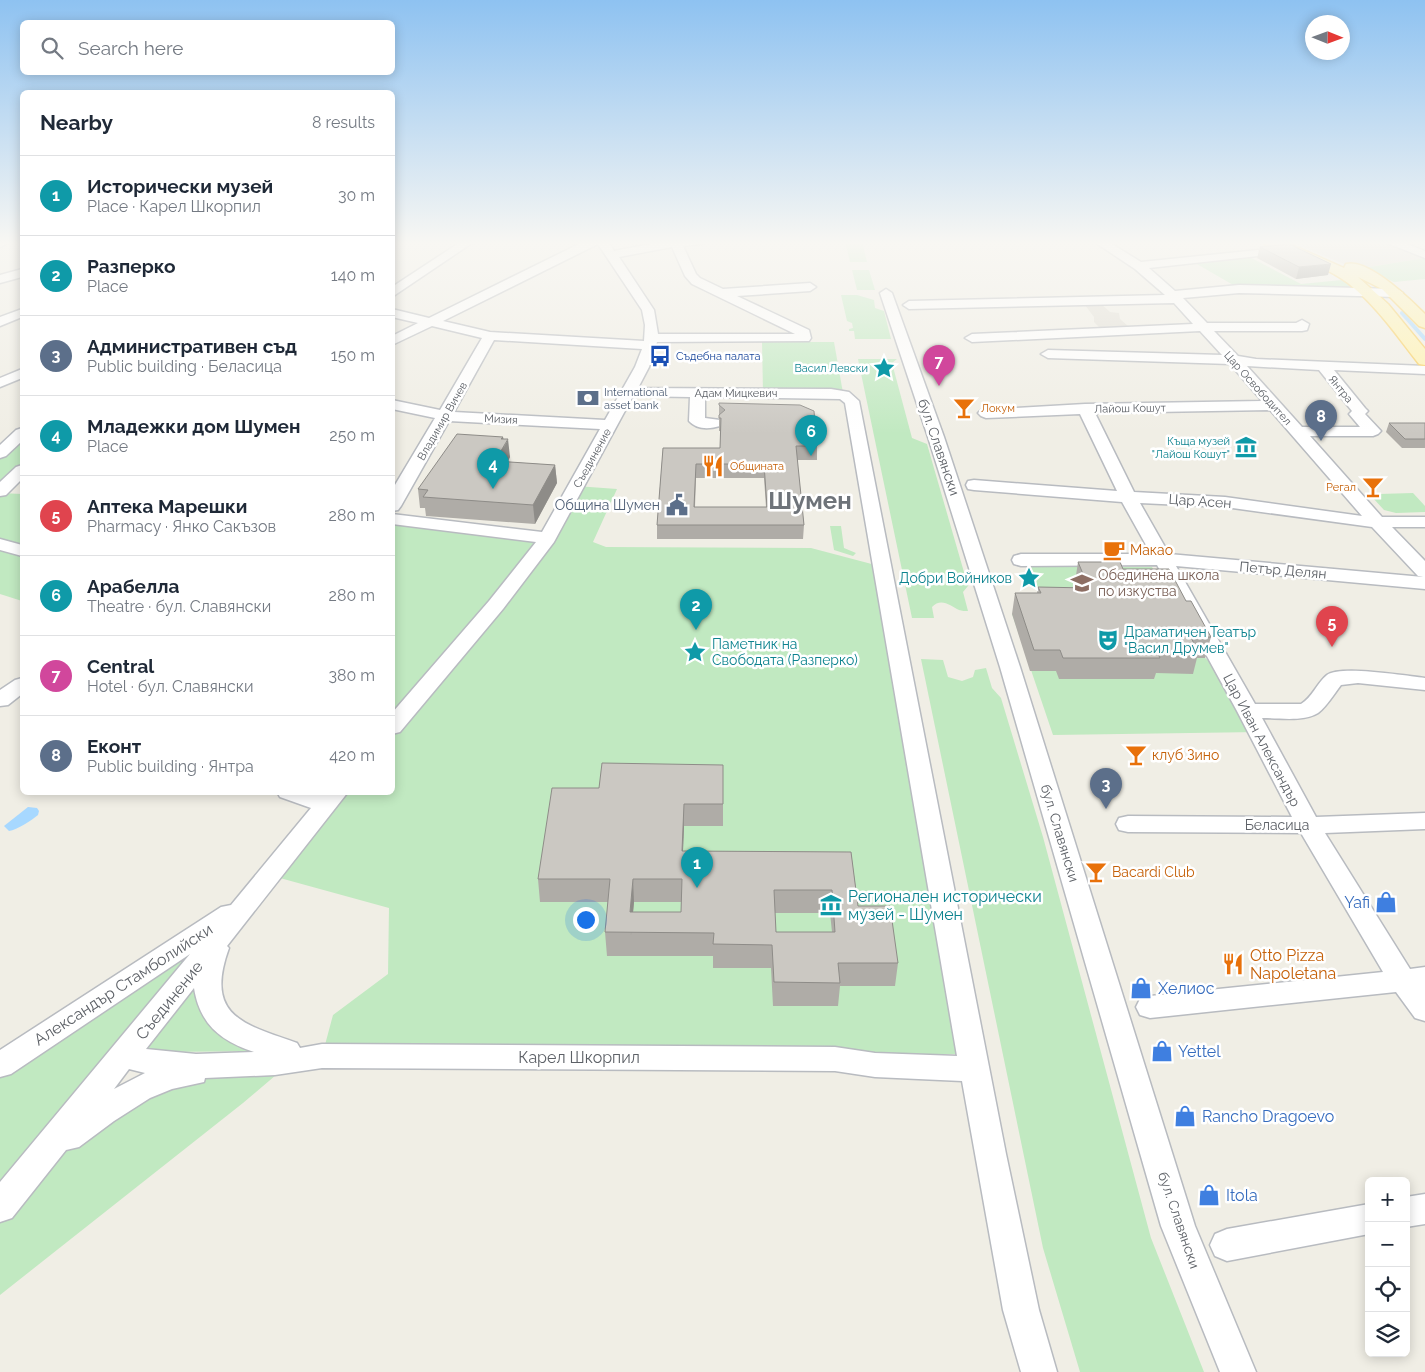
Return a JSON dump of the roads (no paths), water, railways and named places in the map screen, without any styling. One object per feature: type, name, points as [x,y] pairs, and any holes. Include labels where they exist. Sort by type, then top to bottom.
[{"type":"main road","points":[[1377,305],[1425,360]]},
{"type":"main road","points":[[1408,305],[1425,323]]},
{"type":"street","points":[[395,340],[466,305]]},
{"type":"street","name":"Съединение","points":[[395,723],[496,605],[548,538],[642,367],[651,341],[652,320],[645,305]]},
{"type":"street","points":[[395,314],[490,336],[651,341],[804,338],[804,333],[747,305]]},
{"type":"street","name":"бул. Славянски","points":[[890,305],[939,446],[1010,667],[1178,1226],[1238,1372]]},
{"type":"street","name":"Цар Освободител","points":[[1183,305],[1234,360],[1377,522],[1425,572]]},
{"type":"street","points":[[0,322],[20,314]]},
{"type":"street","points":[[972,338],[1204,327],[1302,326],[1302,324]]},
{"type":"street","name":"Владимир Вичев","points":[[395,501],[490,336]]},
{"type":"street","points":[[1048,354],[1234,360],[1256,363],[1425,370]]},
{"type":"street","name":"Янтра","points":[[1297,432],[1373,432],[1323,366]]},
{"type":"street","points":[[0,383],[20,374]]},
{"type":"street","name":"Адам Мицкевич","points":[[629,392],[831,393],[844,395],[852,400],[973,1062]]},
{"type":"street","points":[[698,393],[697,421],[701,423],[715,423]]},
{"type":"street","name":"Мизия","points":[[395,405],[445,416],[610,425]]},
{"type":"street","name":"Лайош Кошут","points":[[986,413],[1274,405]]},
{"type":"street","name":"Цар Иван Александър","points":[[1085,409],[1128,497],[1248,711],[1308,825],[1414,979],[1425,1010]]},
{"type":"street","points":[[0,453],[20,435]]},
{"type":"street","points":[[0,491],[20,472]]},
{"type":"street","name":"Цар Асен","points":[[974,485],[1128,497],[1225,502],[1377,522],[1425,522]]},
{"type":"street","points":[[395,519],[548,538]]},
{"type":"street","points":[[1,544],[20,550]]},
{"type":"street","name":"Петър Делян","points":[[1021,560],[1162,559],[1425,583]]},
{"type":"street","points":[[1248,711],[1305,711],[1312,707],[1335,679],[1354,676],[1425,684]]},
{"type":"street","points":[[1,699],[20,685]]},
{"type":"street","points":[[1,699],[20,704]]},
{"type":"street","points":[[307,795],[332,799]]},
{"type":"street","name":"Съединение","points":[[0,1207],[332,799]]},
{"type":"street","name":"Беласица","points":[[1128,824],[1308,825],[1425,821]]},
{"type":"street","name":"Александър Стамболийски","points":[[0,1065],[246,903]]},
{"type":"street","points":[[218,938],[208,968],[211,1001],[216,1013],[228,1027],[246,1037],[287,1050]]},
{"type":"street","points":[[1150,1007],[1414,979]]},
{"type":"street","name":"Карел Шкорпил","points":[[123,1056],[149,1052],[287,1050],[322,1056],[653,1057],[835,1060],[875,1066],[973,1062]]},
{"type":"street","name":"Карел Шкорпил","points":[[123,1056],[146,1063],[226,1065],[285,1063],[322,1056]]},
{"type":"street","points":[[973,1062],[1021,1310],[1039,1372]]},
{"type":"street","points":[[40,1159],[101,1113],[131,1095],[167,1078],[226,1065]]},
{"type":"street","points":[[1410,1211],[1425,1209]]},
{"type":"street","points":[[1227,1245],[1365,1220]]},
{"type":"water","points":[[28,807],[37,808],[39,811],[38,815],[9,831],[4,826]]},
{"type":"waterway","points":[[1402,313],[1425,339]]},
{"type":"place","name":"Съдебна палата","points":[[660,356]]},
{"type":"place","name":"Васил Левски","points":[[884,368]]},
{"type":"place","name":"Central","points":[[939,386]]},
{"type":"place","name":"International asset bank","points":[[588,398]]},
{"type":"place","name":"Локум","points":[[964,408]]},
{"type":"place","name":"Еконт","points":[[1321,441]]},
{"type":"place","name":"Къща музей \"Лайош Кошут\"","points":[[1246,447]]},
{"type":"place","name":"Арабелла","points":[[811,456]]},
{"type":"place","name":"Общината","points":[[713,466]]},
{"type":"place","name":"Регал","points":[[1373,487]]},
{"type":"place","name":"Младежки дом Шумен","points":[[493,489]]},
{"type":"place","name":"Община Шумен","points":[[677,505]]},
{"type":"place","name":"Макао","points":[[1114,550]]},
{"type":"place","name":"Добри Войников","points":[[1029,578]]},
{"type":"place","name":"Обединена школа по изкуства","points":[[1082,583]]},
{"type":"place","name":"Разперко","points":[[696,630]]},
{"type":"place","name":"Драматичен Театър \"Васил Друмев\"","points":[[1108,640]]},
{"type":"place","name":"Аптека Марешки","points":[[1332,647]]},
{"type":"place","name":"Паметник на Свободата (Разперко)","points":[[695,652]]},
{"type":"place","name":"клуб Зино","points":[[1136,755]]},
{"type":"place","name":"Административен съд","points":[[1106,809]]},
{"type":"place","name":"Bacardi Club","points":[[1096,872]]},
{"type":"place","name":"Исторически музей","points":[[697,888]]},
{"type":"place","name":"Yafi","points":[[1386,902]]},
{"type":"place","name":"Регионален исторически музей - Шумен","points":[[831,905]]},
{"type":"place","name":"Otto Pizza Napoletana","points":[[1233,964]]},
{"type":"place","name":"Хелиос","points":[[1141,988]]},
{"type":"place","name":"Yettel","points":[[1162,1051]]},
{"type":"place","name":"Rancho Dragoevo","points":[[1185,1116]]},
{"type":"place","name":"Itola","points":[[1209,1195]]},
{"type":"district","name":"Шумен","points":[[810,501]]}]
